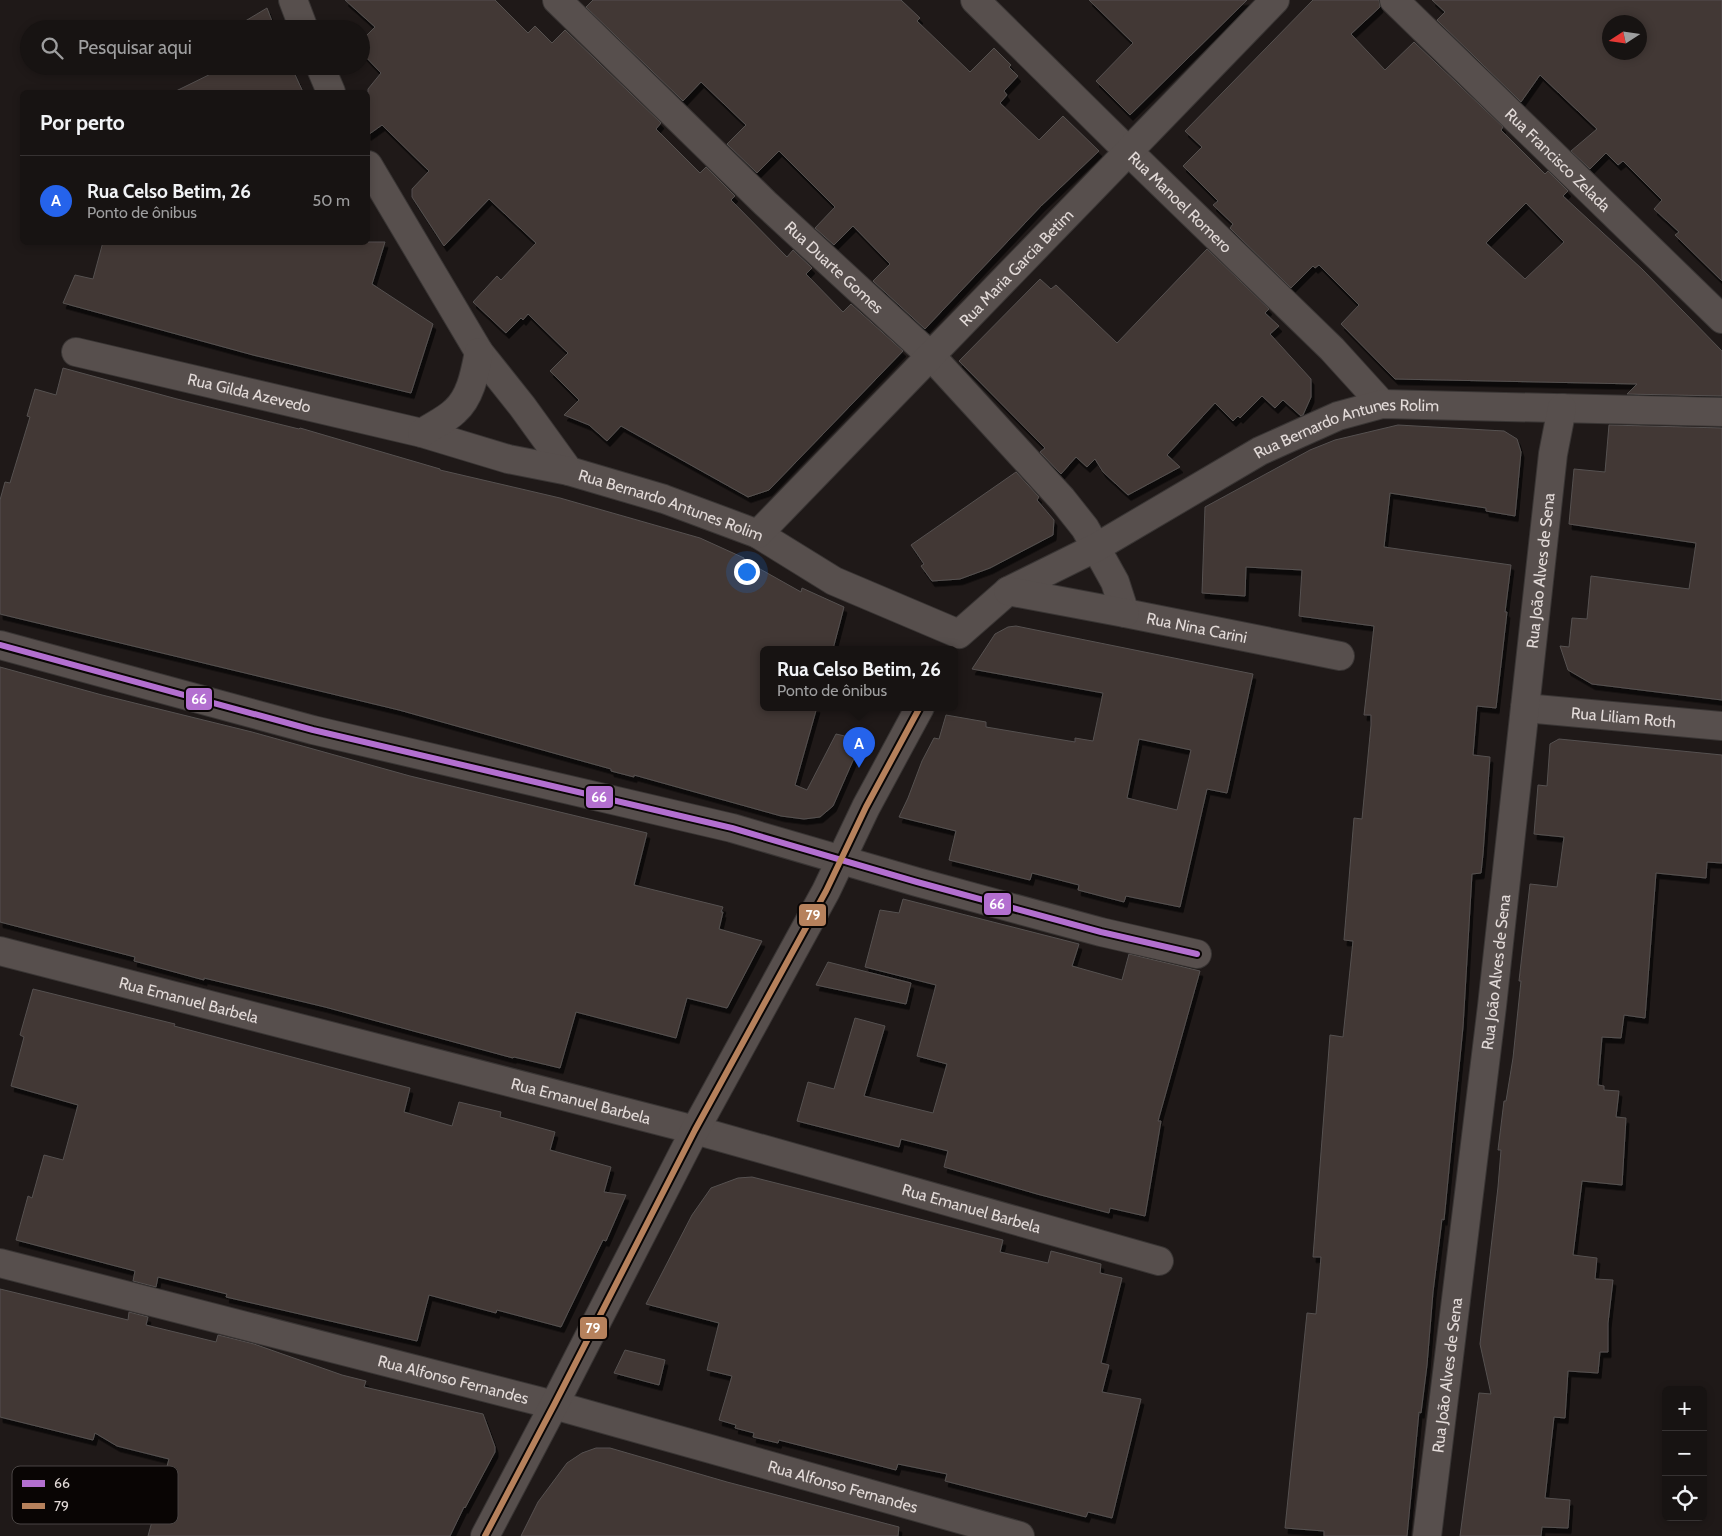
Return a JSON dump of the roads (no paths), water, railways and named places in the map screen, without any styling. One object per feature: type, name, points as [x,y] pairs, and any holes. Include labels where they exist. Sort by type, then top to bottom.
[{"type":"street","points":[[293,0],[301,20]]},
{"type":"street","name":"Rua Duarte Gomes","points":[[557,0],[765,203],[931,356],[1062,499],[1097,547]]},
{"type":"street","name":"Rua Manoel Romero","points":[[976,0],[1332,349],[1382,404]]},
{"type":"street","name":"Rua Maria Garcia Betim","points":[[758,534],[1275,0]]},
{"type":"street","name":"Rua Francisco Zelada","points":[[1394,0],[1722,319]]},
{"type":"street","points":[[324,75],[330,90]]},
{"type":"street","name":"Rua Bernardo Antunes Rolim","points":[[370,168],[478,352],[522,406],[569,471],[664,499],[758,534],[834,581],[955,642],[1008,591],[1097,547],[1260,451],[1338,416],[1382,404],[1722,412]]},
{"type":"street","name":"Rua Gilda Azevedo","points":[[76,352],[422,433],[508,459],[569,471]]},
{"type":"street","points":[[422,433],[456,411],[466,396],[473,377],[478,352]]},
{"type":"street","name":"Rua João Alves de Sena","points":[[1427,1536],[1492,1006],[1553,454],[1562,408]]},
{"type":"street","name":"Rua Nina Carini","points":[[1097,547],[1115,582],[1125,613],[1340,656]]},
{"type":"street","points":[[1008,591],[1125,613]]},
{"type":"street","points":[[0,645],[313,730],[732,828],[1100,932],[1196,954]]},
{"type":"street","name":"Rua Liliam Roth","points":[[1525,708],[1722,726]]},
{"type":"street","points":[[484,1536],[554,1405],[695,1130],[826,891],[866,807],[918,711]]},
{"type":"street","name":"Rua Emanuel Barbela","points":[[0,951],[695,1130],[1159,1261]]},
{"type":"street","name":"Rua Alfonso Fernandes","points":[[0,1263],[554,1405],[1020,1536]]},
{"type":"place","name":"Rua Celso Betim, 26","points":[[859,768]]}]
